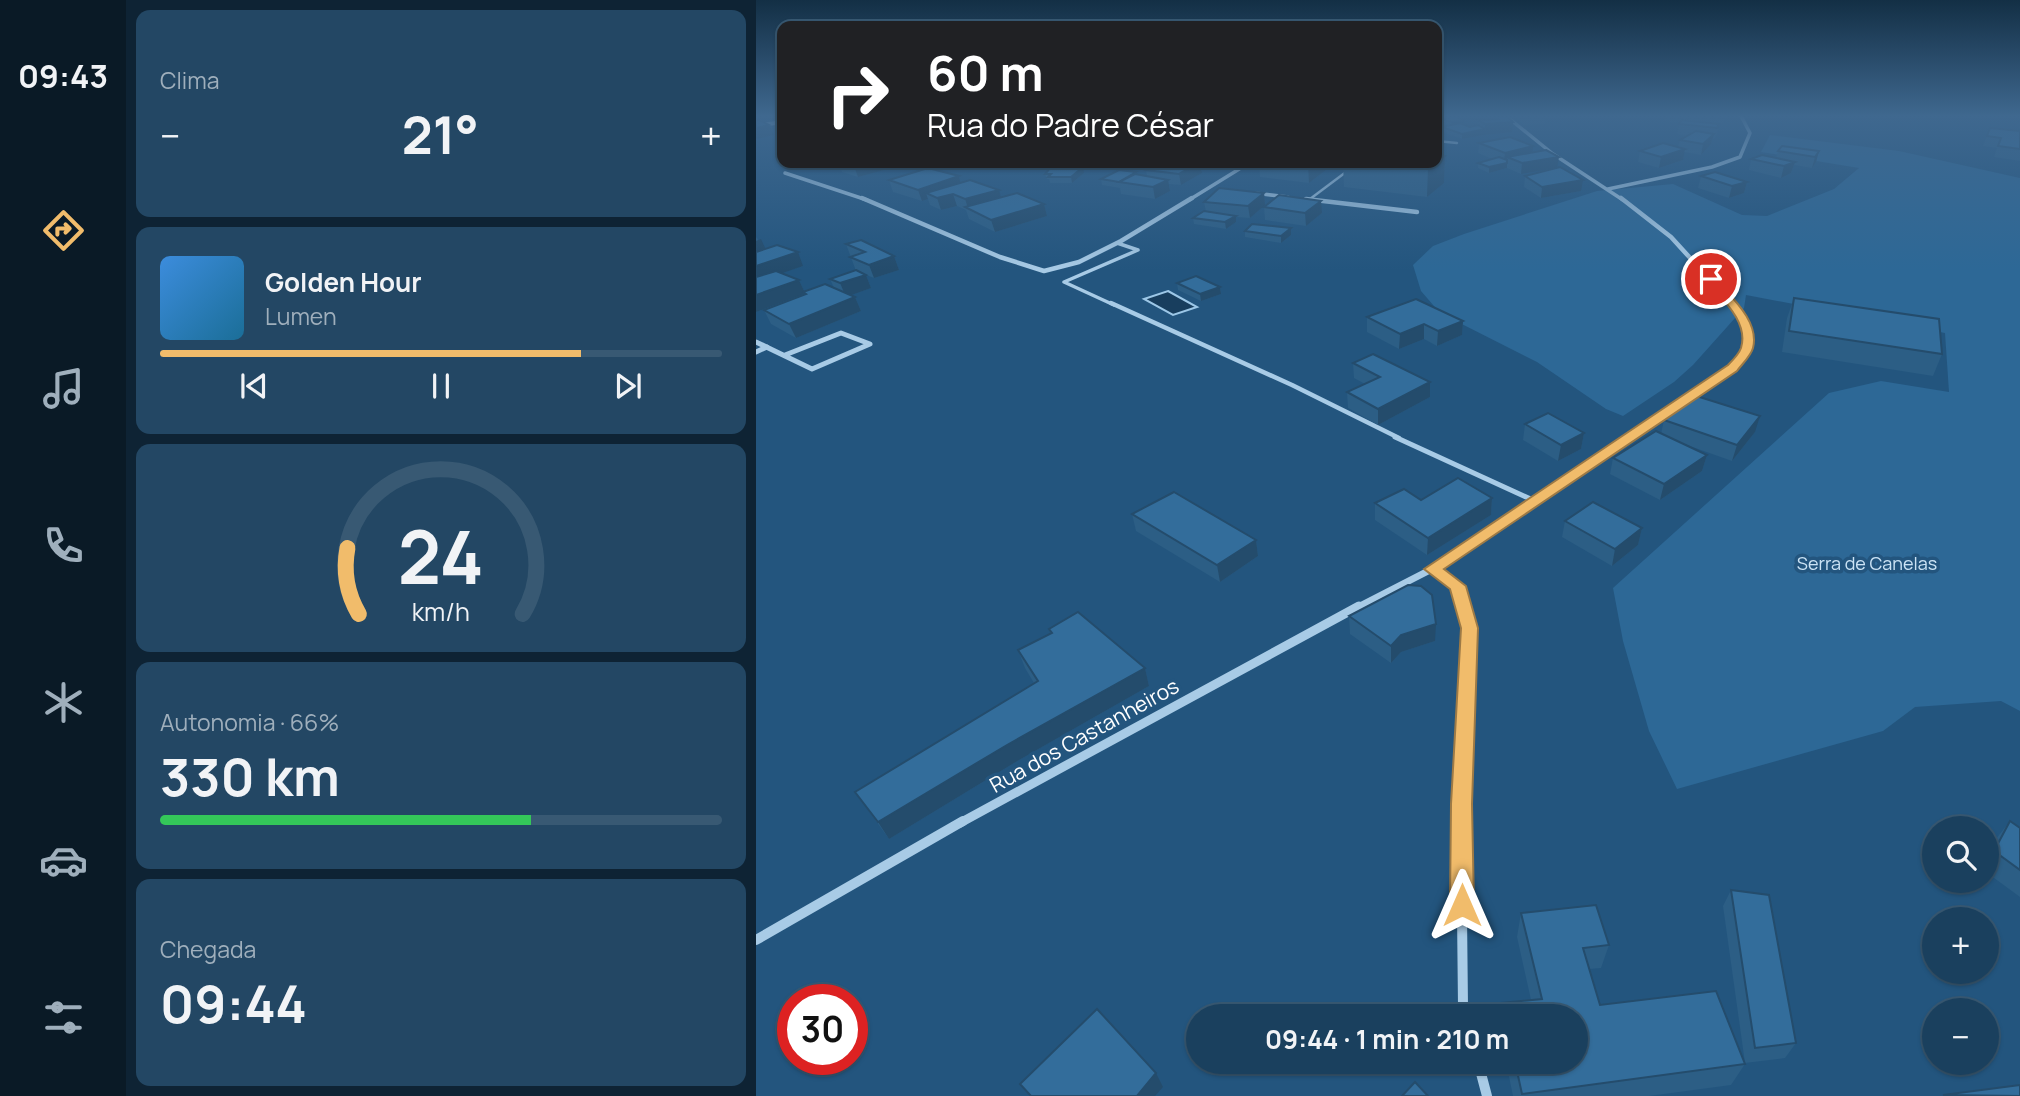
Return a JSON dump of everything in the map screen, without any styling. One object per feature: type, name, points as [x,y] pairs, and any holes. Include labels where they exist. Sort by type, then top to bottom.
[{"type":"street","points":[[1573,167],[1608,189],[1711,167]]},
{"type":"street","points":[[785,173],[874,202],[1031,268],[1044,271],[1061,268],[1117,243],[1241,168]]},
{"type":"street","points":[[1209,187],[1222,189]]},
{"type":"street","name":"Rua dos Castanheiros","points":[[756,940],[981,811],[1279,647],[1433,569],[1733,368],[1747,349],[1749,341],[1739,313],[1685,250],[1640,211],[1608,189]]},
{"type":"street","points":[[1247,192],[1417,212]]},
{"type":"street","points":[[756,342],[812,369],[870,344],[841,333],[785,355]]},
{"type":"street","points":[[756,352],[767,347]]},
{"type":"street","points":[[1433,569],[1458,586],[1469,628],[1461,804],[1463,1004]]},
{"type":"street","points":[[1481,1074],[1487,1096]]},
{"type":"lane","points":[[1310,199],[1351,168]]},
{"type":"lane","points":[[1117,243],[1138,250],[1065,282],[1292,385],[1438,458],[1535,501]]},
{"type":"green space","name":"Serra de Canelas","points":[[1854,167],[1971,167],[2020,178],[2020,711],[2001,701],[1915,707],[1883,731],[1677,789],[1649,731],[1623,641],[1613,588],[1829,393],[1881,381],[1949,392],[1945,333],[1746,295],[1744,308],[1693,365],[1674,382],[1623,416],[1606,409],[1537,362],[1440,313],[1421,291],[1413,265],[1433,246],[1597,191],[1673,184],[1742,215],[1767,216],[1834,189],[1859,168]]},
{"type":"shaded area","points":[[1168,291],[1197,307],[1173,315],[1144,299]]},
{"type":"building","points":[[1560,167],[1583,180],[1542,187],[1525,176]]},
{"type":"building","points":[[928,168],[959,176],[918,190],[889,180]]},
{"type":"building","points":[[1050,168],[1082,168],[1071,177],[1048,177],[1051,174],[1045,174]]},
{"type":"building","points":[[1149,168],[1190,168],[1179,174],[1146,170]]},
{"type":"building","points":[[1119,170],[1136,172],[1119,182],[1101,179]]},
{"type":"building","points":[[1715,172],[1747,182],[1732,186],[1701,176]]},
{"type":"building","points":[[1135,174],[1168,180],[1153,187],[1119,182]]},
{"type":"building","points":[[970,180],[999,190],[965,199],[953,194],[937,198],[926,193]]},
{"type":"building","points":[[1219,188],[1264,193],[1248,206],[1204,202]]},
{"type":"building","points":[[1017,193],[1044,204],[991,220],[965,207]]},
{"type":"building","points":[[1279,195],[1321,201],[1305,213],[1264,207]]},
{"type":"building","points":[[1204,211],[1236,216],[1225,222],[1193,218]]},
{"type":"building","points":[[1252,224],[1291,228],[1281,236],[1245,231]]},
{"type":"building","points":[[861,240],[894,256],[869,265],[850,257],[865,252],[846,244]]},
{"type":"building","points":[[777,245],[798,252],[756,266],[756,252]]},
{"type":"building","points":[[856,270],[866,275],[840,283],[830,279]]},
{"type":"building","points":[[776,271],[799,280],[756,295],[756,277]]},
{"type":"building","points":[[1196,276],[1220,287],[1200,294],[1177,283]]},
{"type":"building","points":[[825,284],[855,297],[789,324],[764,310],[806,294],[803,292]]},
{"type":"building","points":[[1794,298],[1939,319],[1942,354],[1789,331]]},
{"type":"building","points":[[1416,299],[1463,321],[1438,331],[1424,324],[1400,334],[1367,317]]},
{"type":"building","points":[[1373,354],[1430,382],[1378,409],[1347,392],[1380,377],[1353,363]]},
{"type":"building","points":[[1690,394],[1760,416],[1737,445],[1664,420]]},
{"type":"building","points":[[1548,413],[1584,433],[1561,445],[1525,424]]},
{"type":"building","points":[[1656,431],[1707,455],[1664,484],[1613,458]]},
{"type":"building","points":[[1458,478],[1492,498],[1428,538],[1375,503],[1404,489],[1421,500]]},
{"type":"building","points":[[1174,492],[1256,540],[1217,565],[1132,514]]},
{"type":"building","points":[[1593,502],[1642,528],[1615,549],[1565,521]]},
{"type":"building","points":[[1408,585],[1421,586],[1432,595],[1436,624],[1401,635],[1391,646],[1349,616]]},
{"type":"building","points":[[1078,612],[1145,668],[1007,745],[878,822],[855,792],[1038,681],[1018,650],[1052,633],[1049,629]]},
{"type":"building","points":[[2010,821],[2020,828],[2020,870],[1999,855],[1999,842]]},
{"type":"building","points":[[1731,890],[1769,895],[1796,1043],[1755,1048]]},
{"type":"building","points":[[1596,905],[1609,945],[1583,948],[1600,1005],[1716,991],[1745,1064],[1522,1094],[1518,1074],[1588,1074],[1588,1004],[1502,1004],[1542,999],[1521,913]]},
{"type":"building","points":[[1097,1009],[1156,1073],[1137,1096],[1031,1096],[1020,1084]]},
{"type":"building","points":[[1415,1082],[1428,1096],[1402,1096]]},
{"type":"building","points":[[2020,1085],[2020,1096],[1943,1095]]},
{"type":"route","points":[[1462,905],[1461,804],[1469,628],[1458,586],[1433,569],[1733,368],[1747,349],[1748,332],[1739,313],[1711,279]]}]
